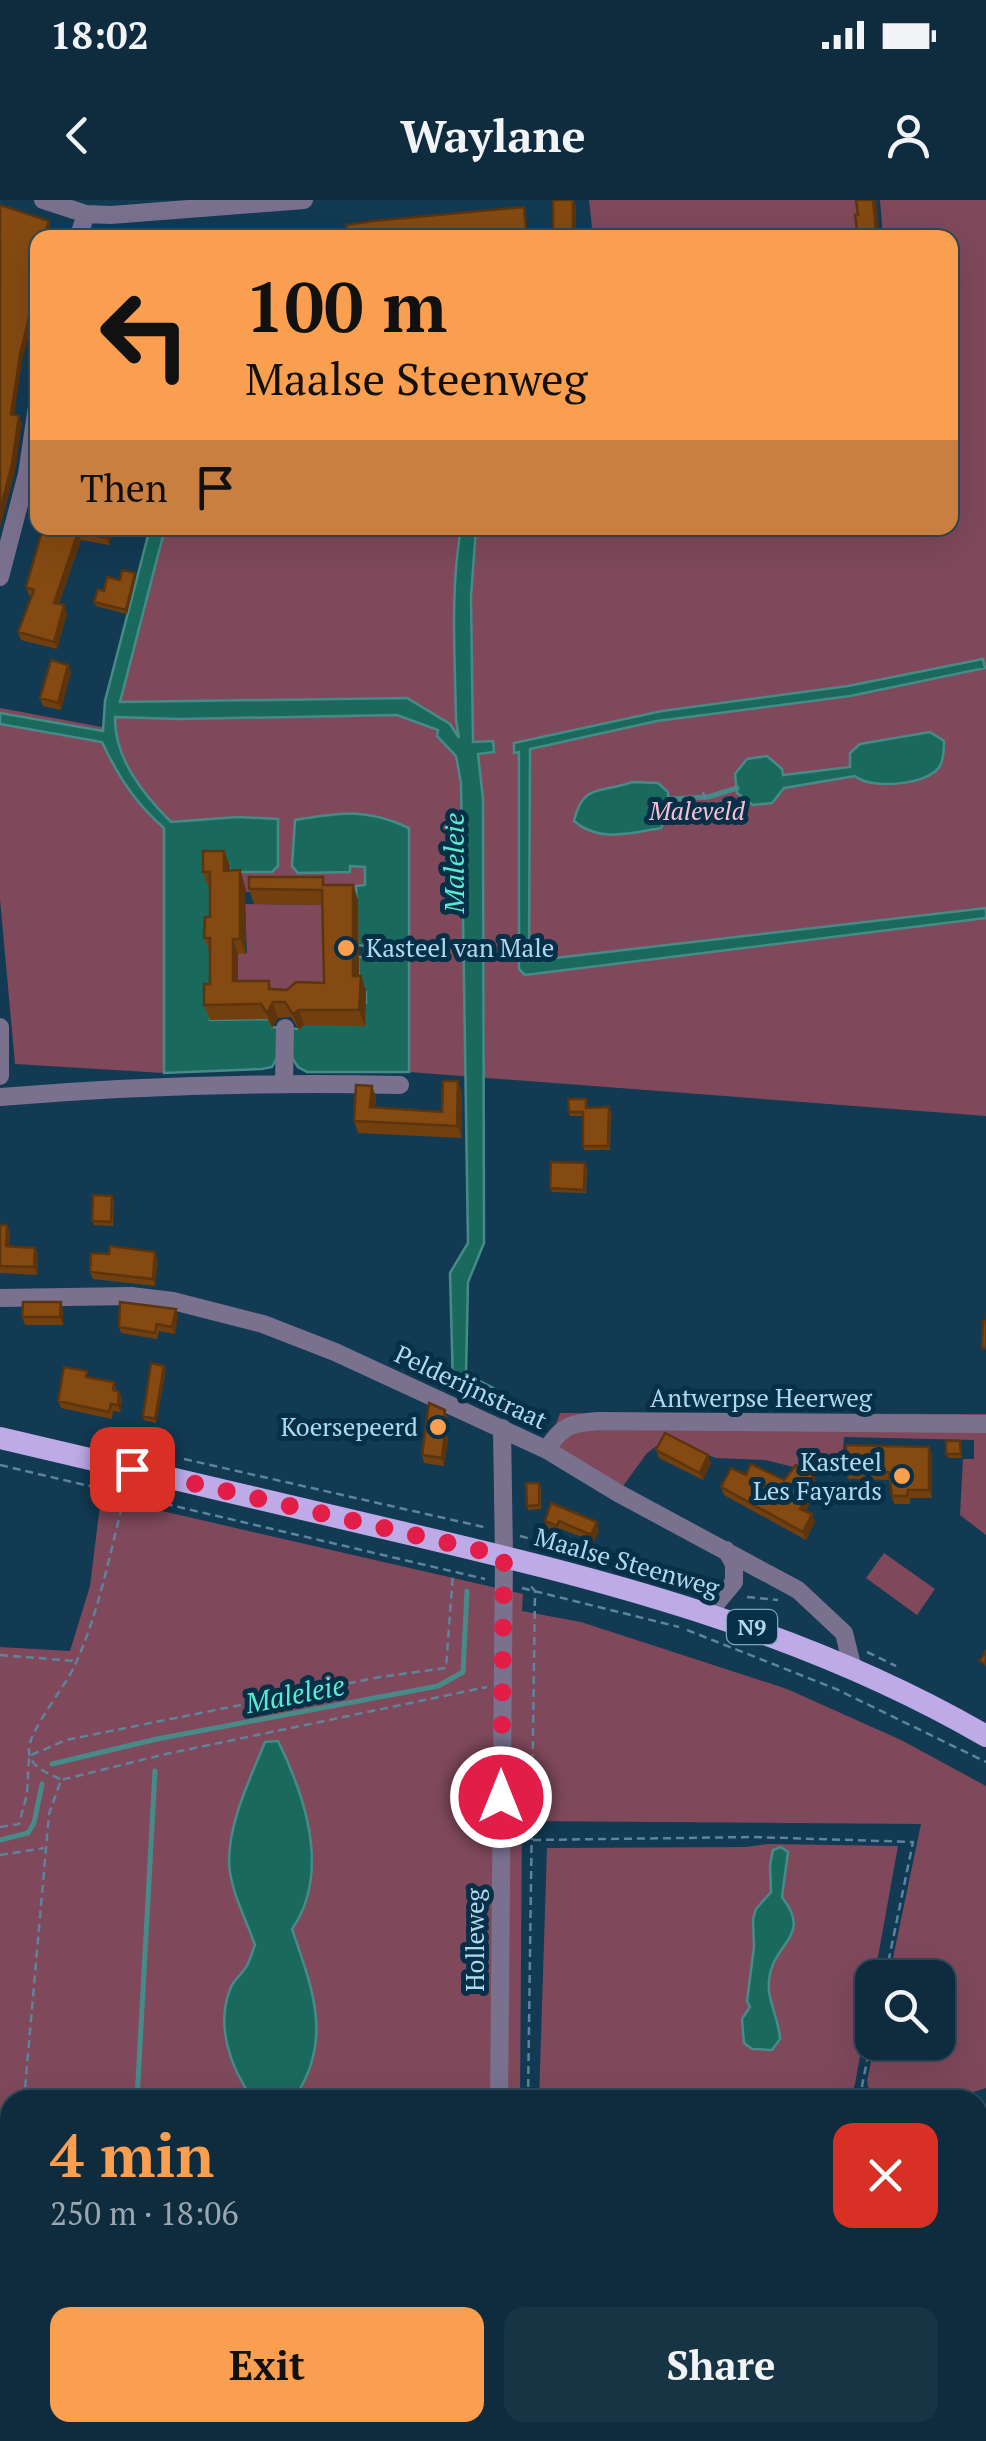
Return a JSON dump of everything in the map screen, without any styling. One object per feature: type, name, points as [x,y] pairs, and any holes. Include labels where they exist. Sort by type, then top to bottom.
[{"type":"main road","name":"Maalse Steenweg","points":[[0,1438],[504,1556],[708,1612],[853,1669],[986,1736]]},
{"type":"street","points":[[44,200],[86,214],[111,216],[304,200]]},
{"type":"street","points":[[81,230],[86,214]]},
{"type":"street","points":[[0,577],[30,449]]},
{"type":"street","points":[[0,1028],[0,1076]]},
{"type":"street","points":[[284,1076],[285,1028]]},
{"type":"street","points":[[0,1098],[284,1076],[400,1085]]},
{"type":"street","name":"Pelderijnstraat","points":[[0,1298],[131,1296],[212,1310],[299,1337],[547,1450],[798,1590],[844,1633],[853,1669]]},
{"type":"street","name":"Antwerpse Heerweg","points":[[547,1450],[557,1432],[567,1426],[598,1421],[986,1424]]},
{"type":"street","name":"Holleweg","points":[[499,2090],[502,1428]]},
{"type":"street","points":[[708,1612],[734,1582],[734,1564],[726,1550]]},
{"type":"path","points":[[703,792],[707,804]]},
{"type":"path","points":[[0,1827],[19,1824],[28,1794],[28,1744],[66,1684],[86,1641],[125,1494]]},
{"type":"path","points":[[29,1756],[66,1740],[380,1677],[446,1668],[453,1571]]},
{"type":"path","points":[[525,1579],[535,1591],[528,2090]]},
{"type":"path","points":[[0,1656],[77,1661]]},
{"type":"path","points":[[29,1756],[41,1770],[62,1780],[166,1754],[502,1683]]},
{"type":"path","points":[[25,2090],[49,1814],[62,1780]]},
{"type":"path","points":[[532,1840],[754,1837],[913,1842],[888,1960]]},
{"type":"path","points":[[0,1854],[45,1848]]},
{"type":"path","points":[[863,2090],[867,2060]]},
{"type":"green space","points":[[589,200],[859,200],[862,230],[592,230]]},
{"type":"green space","name":"Maleveld","points":[[880,200],[986,200],[986,1116],[409,1072],[409,829],[335,813],[350,872],[350,866],[365,866],[365,885],[356,886],[358,900],[328,892],[246,892],[245,886],[230,886],[277,819],[238,817],[171,822],[164,829],[164,1073],[15,1064],[0,899],[0,708],[102,727],[155,535],[958,535],[958,230],[882,230]]},
{"type":"green space","points":[[245,904],[328,905],[329,998],[238,996],[238,954],[247,953]]},
{"type":"green space","points":[[560,1413],[986,1414],[986,1535],[960,1515],[963,1459],[974,1459],[974,1440],[844,1437],[842,1468],[830,1476],[765,1460],[716,1458],[666,1439],[647,1453],[618,1493],[547,1450]]},
{"type":"green space","points":[[101,1497],[523,1594],[522,1611],[581,1622],[787,1689],[901,1740],[986,1786],[986,2088],[869,2090],[871,2060],[955,2060],[955,1960],[893,1960],[921,1824],[522,1821],[520,2090],[0,2090],[0,1647],[70,1651],[90,1586]]},
{"type":"green space","points":[[884,1553],[935,1589],[917,1615],[866,1578]]},
{"type":"green space","points":[[898,1846],[877,1960],[855,1960],[855,2060],[859,2060],[853,2090],[539,2090],[547,1848]]},
{"type":"shaded area","points":[[148,535],[163,535],[120,702],[407,698],[450,724],[459,738],[455,576],[460,535],[475,535],[471,597],[473,742],[493,741],[494,752],[478,754],[483,799],[484,1243],[468,1282],[466,1374],[493,1388],[489,1401],[453,1386],[450,1273],[468,1243],[461,783],[456,756],[437,736],[438,730],[397,715],[115,717],[125,761],[150,800],[171,822],[238,817],[278,819],[278,866],[272,872],[230,872],[229,866],[215,887],[216,953],[210,1020],[272,1019],[272,1027],[298,1029],[366,1003],[366,992],[359,991],[358,957],[365,957],[365,946],[358,945],[356,886],[365,885],[365,867],[350,866],[350,872],[298,873],[292,866],[295,820],[353,814],[380,817],[409,828],[409,1072],[307,1072],[291,1056],[278,1056],[272,1067],[262,1069],[164,1073],[164,828],[128,788],[102,742],[0,724],[0,713],[103,731],[105,701]]},
{"type":"shaded area","points":[[983,659],[985,668],[850,696],[657,721],[530,749],[529,961],[986,908],[986,918],[525,975],[519,969],[519,752],[514,753],[514,743],[662,711],[848,686]]},
{"type":"shaded area","points":[[930,732],[944,741],[944,754],[940,766],[924,778],[886,784],[855,776],[784,788],[772,803],[753,805],[737,793],[735,774],[747,759],[767,756],[782,769],[783,775],[850,767],[850,753],[860,744]]},
{"type":"shaded area","points":[[632,782],[658,783],[668,792],[669,812],[661,828],[604,834],[574,821],[588,795]]},
{"type":"shaded area","points":[[278,1741],[297,1786],[310,1835],[310,1884],[292,1929],[312,1995],[316,2036],[313,2057],[299,2090],[248,2090],[232,2060],[225,2031],[226,2001],[255,1945],[232,1883],[230,1847],[241,1800],[265,1742]]},
{"type":"shaded area","points":[[781,1847],[788,1852],[782,1897],[794,1923],[770,1975],[769,1991],[780,2039],[772,2050],[752,2049],[744,2043],[742,2019],[750,2007],[747,2001],[754,1947],[753,1919],[756,1909],[771,1892],[773,1850]]},
{"type":"building","points":[[553,200],[573,200],[573,230],[553,230]]},
{"type":"building","points":[[856,200],[873,200],[876,230],[857,230]]},
{"type":"building","points":[[0,205],[49,221],[46,230],[30,230],[30,313],[11,414],[19,416],[12,464],[0,511]]},
{"type":"building","points":[[524,207],[526,230],[338,230],[373,221]]},
{"type":"building","points":[[41,535],[77,535],[54,603],[64,605],[54,642],[18,632],[34,590],[26,587]]},
{"type":"building","points":[[122,570],[135,573],[126,610],[94,602],[98,589],[104,591],[107,577],[120,580]]},
{"type":"building","points":[[51,660],[68,665],[58,703],[40,698]]},
{"type":"building","points":[[203,851],[224,851],[224,871],[240,870],[240,939],[233,939],[233,981],[269,981],[269,989],[287,990],[296,982],[324,983],[322,890],[249,889],[249,877],[323,877],[323,885],[353,885],[353,976],[361,976],[359,1010],[299,1010],[293,1014],[285,1002],[273,1002],[267,1013],[261,1004],[204,1005],[204,984],[210,984],[210,938],[204,938],[205,917],[210,917],[210,872],[203,872]]},
{"type":"building","points":[[443,1081],[458,1081],[457,1126],[354,1121],[356,1085],[372,1086],[370,1107],[442,1112]]},
{"type":"building","points":[[568,1099],[586,1099],[586,1108],[609,1107],[608,1146],[583,1146],[583,1112],[569,1112]]},
{"type":"building","points":[[551,1162],[585,1163],[584,1190],[550,1188]]},
{"type":"building","points":[[93,1195],[112,1196],[111,1222],[92,1221]]},
{"type":"building","points":[[0,1225],[7,1225],[6,1246],[35,1248],[34,1267],[0,1266]]},
{"type":"building","points":[[110,1246],[155,1252],[153,1279],[90,1272],[91,1253],[109,1254]]},
{"type":"building","points":[[23,1302],[61,1302],[60,1317],[22,1317]]},
{"type":"building","points":[[120,1302],[176,1309],[172,1327],[157,1324],[155,1333],[119,1327]]},
{"type":"building","points":[[986,1321],[986,1348],[982,1348]]},
{"type":"building","points":[[151,1363],[164,1366],[155,1419],[143,1416]]},
{"type":"building","points":[[64,1367],[87,1371],[86,1377],[114,1382],[113,1390],[119,1392],[118,1405],[111,1404],[109,1412],[58,1401]]},
{"type":"building","name":"Koersepeerd","points":[[429,1403],[445,1410],[442,1458],[422,1455]]},
{"type":"building","points":[[665,1433],[708,1455],[700,1473],[656,1450]]},
{"type":"building","points":[[946,1441],[960,1441],[961,1454],[946,1454]]},
{"type":"building","name":"Kasteel Les Fayards","points":[[846,1445],[929,1447],[929,1490],[908,1490],[907,1496],[892,1496],[889,1472],[845,1472]]},
{"type":"building","points":[[751,1464],[784,1480],[796,1465],[813,1474],[800,1509],[812,1514],[803,1532],[721,1487],[731,1468],[746,1475]]},
{"type":"building","points":[[526,1483],[539,1483],[539,1505],[527,1506]]},
{"type":"building","points":[[551,1503],[597,1522],[591,1535],[559,1521],[557,1526],[545,1521]]},
{"type":"waterway","points":[[669,799],[708,797],[737,788]]},
{"type":"waterway","name":"Maleleie","points":[[52,1764],[157,1739],[438,1686],[463,1672],[467,1591]]},
{"type":"waterway","points":[[138,2090],[155,1771]]},
{"type":"waterway","name":"Maleleie","points":[[0,1840],[28,1833],[34,1823],[42,1784]]},
{"type":"place","name":"Kasteel van Male","points":[[346,948]]},
{"type":"place","name":"Koersepeerd","points":[[438,1427]]},
{"type":"place","name":"Kasteel Les Fayards","points":[[902,1476]]},
{"type":"route","points":[[132,1469],[504,1556],[501,1797]]}]
